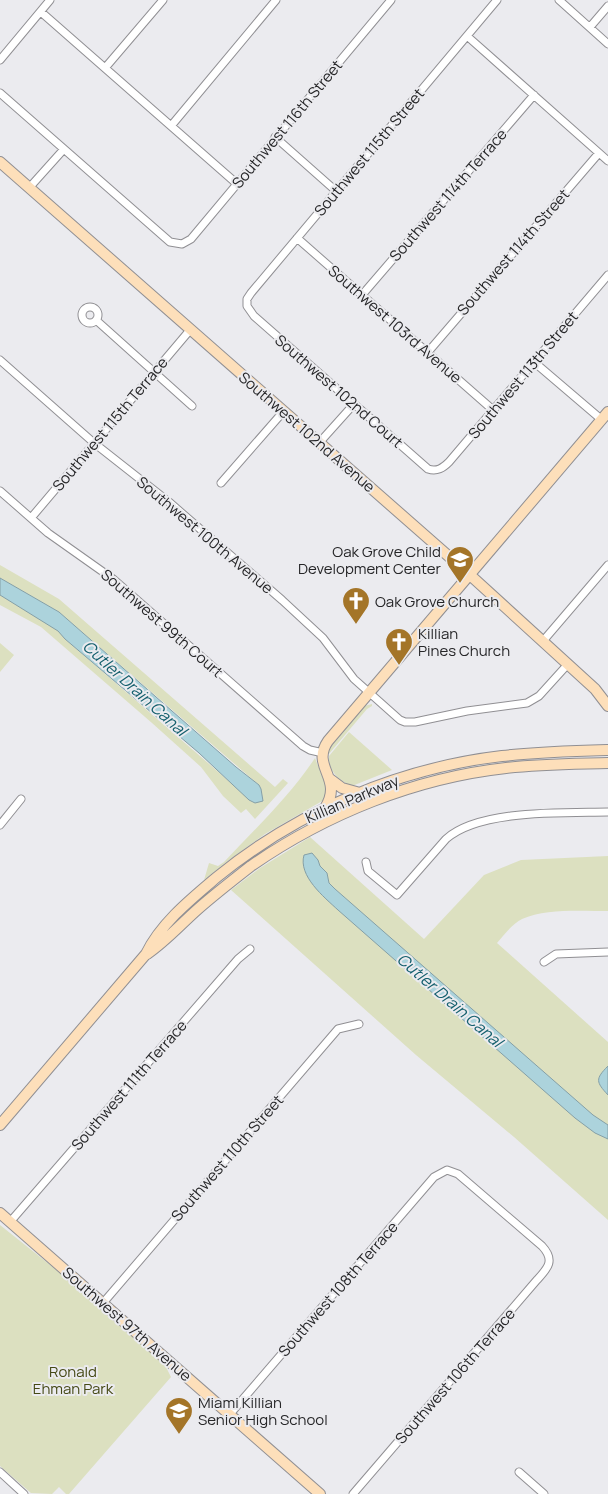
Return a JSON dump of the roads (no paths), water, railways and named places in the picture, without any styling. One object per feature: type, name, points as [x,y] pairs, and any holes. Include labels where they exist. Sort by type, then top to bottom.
[{"type":"street","points":[[0,60],[50,0]]},
{"type":"street","points":[[105,68],[162,0]]},
{"type":"street","points":[[171,126],[276,0]]},
{"type":"street","name":"Southwest 116th Street","points":[[64,149],[170,242],[180,244],[191,239],[391,0]]},
{"type":"street","name":"Southwest 115th Street","points":[[247,306],[249,296],[497,0]]},
{"type":"street","points":[[559,0],[608,44]]},
{"type":"street","points":[[590,27],[608,6]]},
{"type":"street","points":[[41,12],[236,184]]},
{"type":"street","points":[[467,36],[608,161]]},
{"type":"street","points":[[0,93],[64,149],[30,188]]},
{"type":"street","name":"Southwest 114th Terrace","points":[[362,295],[534,95]]},
{"type":"street","points":[[275,137],[336,192]]},
{"type":"street","name":"Southwest 114th Street","points":[[428,352],[599,153]]},
{"type":"street","name":"Southwest 102nd Avenue","points":[[0,162],[470,575],[595,689],[608,706]]},
{"type":"street","name":"Southwest 103rd Avenue","points":[[297,238],[493,410]]},
{"type":"street","name":"Southwest 113th Street","points":[[435,470],[444,467],[608,275]]},
{"type":"street","name":"Southwest 102nd Court","points":[[247,306],[258,319],[428,469],[435,470]]},
{"type":"street","points":[[96,320],[192,406]]},
{"type":"street","name":"Southwest 115th Terrace","points":[[31,518],[190,330]]},
{"type":"street","name":"Southwest 100th Avenue","points":[[0,360],[94,443],[169,502],[320,634],[349,673],[400,720],[414,722],[467,711],[527,703],[539,696],[568,664]]},
{"type":"street","points":[[325,808],[332,794],[330,779],[323,764],[323,753],[328,741],[605,416],[534,362]]},
{"type":"street","points":[[319,443],[354,404]]},
{"type":"street","points":[[221,483],[283,412]]},
{"type":"street","name":"Southwest 99th Court","points":[[0,491],[48,533],[113,579],[302,746],[323,753]]},
{"type":"street","points":[[543,641],[608,565]]},
{"type":"street","name":"Killian Parkway","points":[[0,1125],[146,954],[154,938],[219,875],[266,841],[325,808],[411,774],[480,759],[530,753],[608,750]]},
{"type":"street","name":"Killian Parkway","points":[[146,954],[162,944],[209,899],[251,866],[297,837],[360,806],[408,789],[476,772],[524,766],[608,763]]},
{"type":"street","points":[[330,779],[342,788],[360,793]]},
{"type":"street","points":[[0,825],[20,799]]},
{"type":"street","points":[[366,862],[368,871],[397,895],[450,835],[474,823],[526,815],[608,812]]},
{"type":"street","name":"Southwest 111th Terrace","points":[[10,1222],[232,967],[250,949]]},
{"type":"street","points":[[544,962],[556,954],[608,952]]},
{"type":"street","name":"Southwest 110th Street","points":[[103,1303],[338,1029],[359,1024]]},
{"type":"street","name":"Southwest 106th Terrace","points":[[353,1494],[536,1281],[550,1260],[542,1246],[458,1174],[449,1170]]},
{"type":"street","name":"Southwest 108th Terrace","points":[[230,1414],[434,1177],[441,1172],[449,1170]]},
{"type":"street","name":"Southwest 97th Avenue","points":[[0,1213],[320,1494]]},
{"type":"street","points":[[0,1472],[24,1494]]},
{"type":"street","points":[[519,1472],[544,1494]]},
{"type":"water","name":"Cutler Drain Canal","points":[[0,578],[59,612],[259,785],[263,801],[255,803],[249,800],[199,753],[58,631],[0,595]]},
{"type":"water","name":"Cutler Drain Canal","points":[[312,853],[327,873],[329,883],[335,889],[593,1115],[608,1125],[608,1139],[595,1133],[575,1118],[326,899],[308,878],[305,871],[304,855]]},
{"type":"water","points":[[608,1066],[608,1095],[599,1084],[599,1077]]},
{"type":"place","name":"Oak Grove Child Development Center","points":[[460,584]]},
{"type":"place","name":"Oak Grove Church","points":[[356,625]]},
{"type":"place","name":"Killian Pines Church","points":[[399,666]]},
{"type":"place","name":"Miami Killian Senior High School","points":[[179,1435]]},
{"type":"park label","name":"Ronald Ehman Park","points":[[73,1380]]}]
